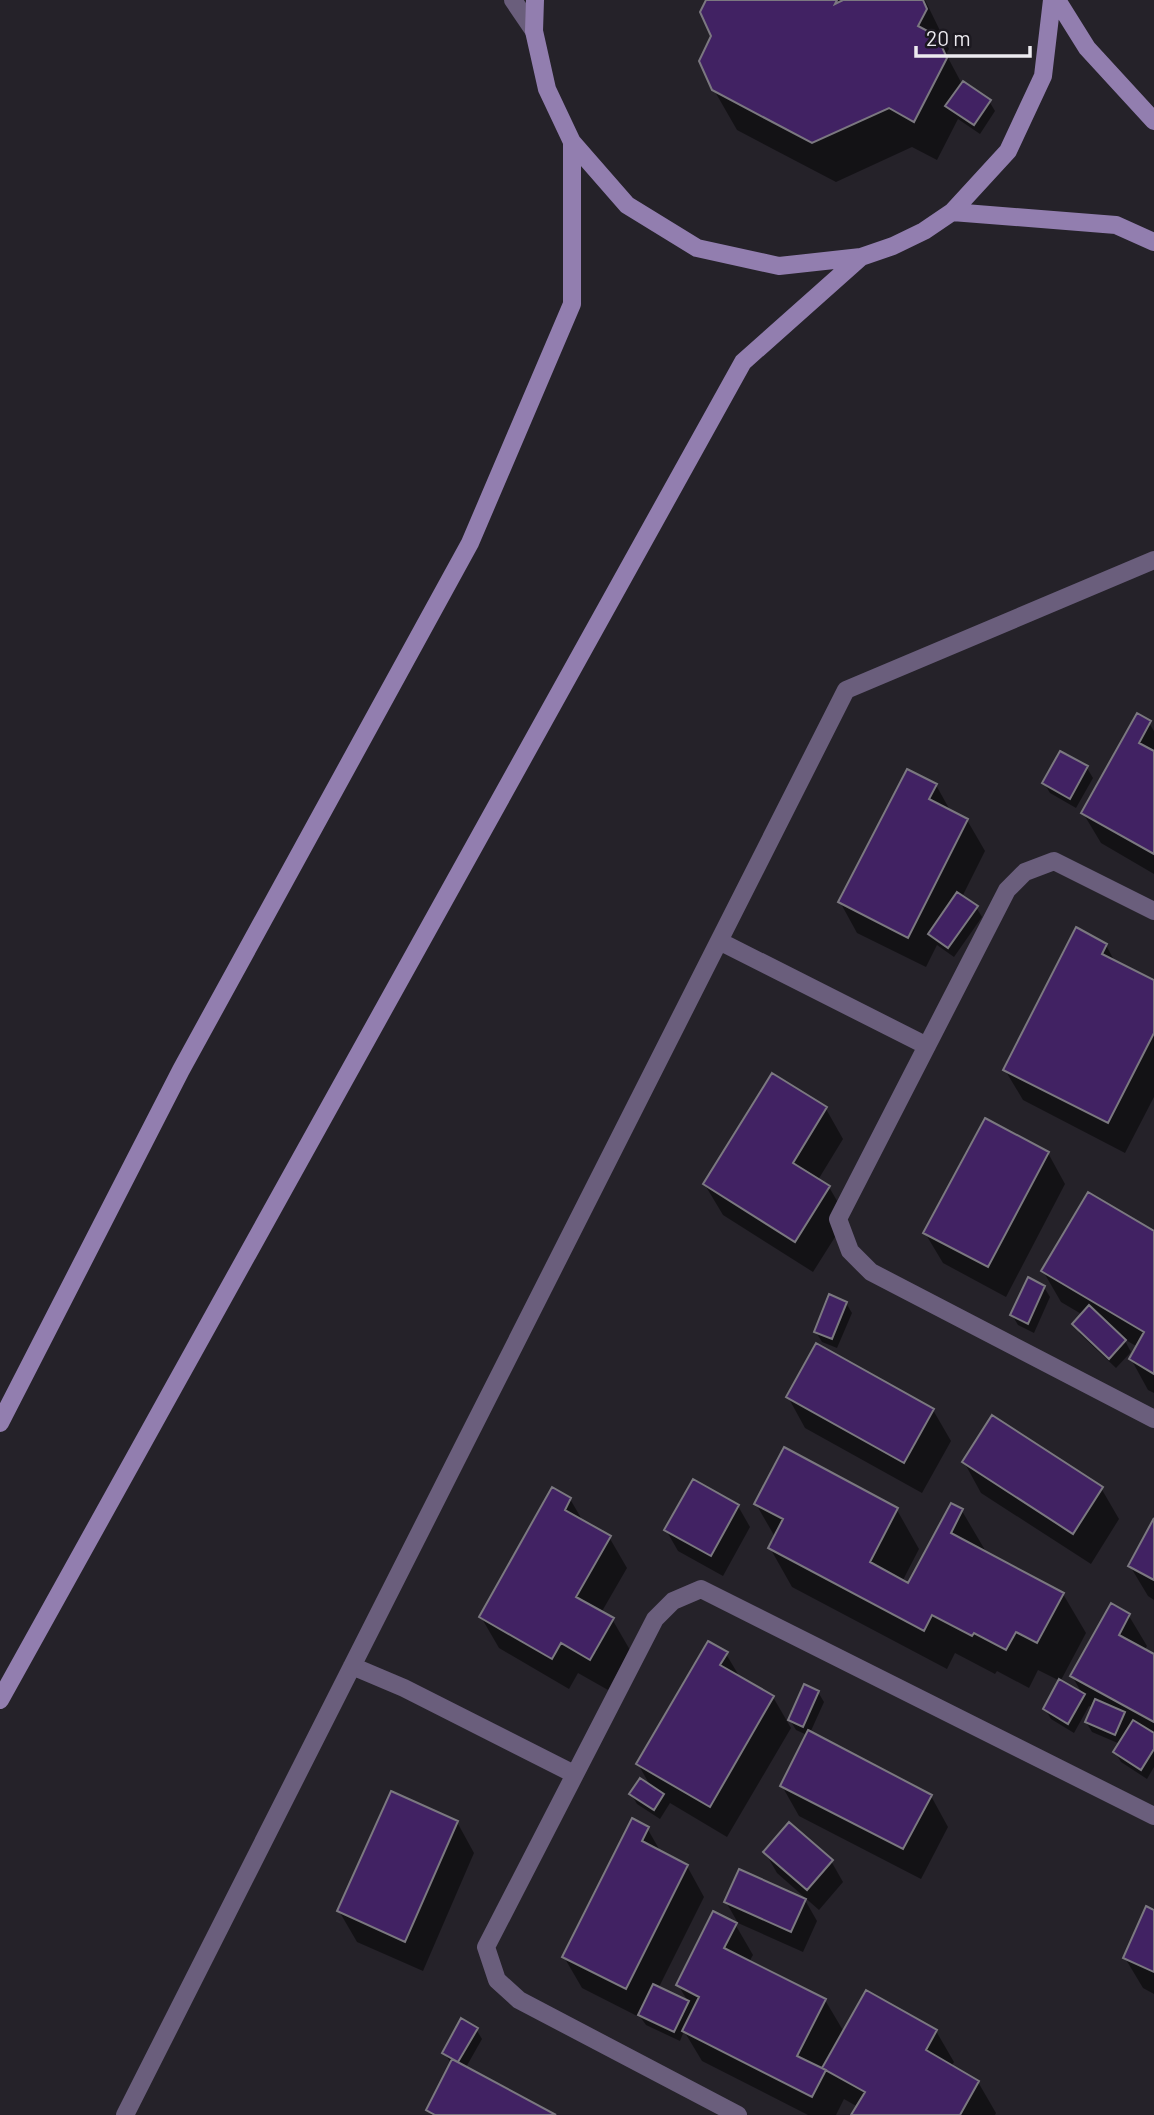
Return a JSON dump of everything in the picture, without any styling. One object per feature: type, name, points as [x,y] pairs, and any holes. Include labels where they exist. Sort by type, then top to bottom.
[{"type":"street","points":[[513,0],[534,31]]},
{"type":"street","points":[[535,0],[534,31],[547,89],[572,142],[627,205],[697,248],[779,266],[861,257],[924,231],[953,212],[1008,151],[1014,139],[1043,76],[1054,0]]},
{"type":"street","points":[[1054,0],[1087,48],[1154,121]]},
{"type":"street","points":[[0,1423],[181,1070],[470,543],[572,304],[572,142]]},
{"type":"street","points":[[953,212],[1116,225],[1154,242]]},
{"type":"street","points":[[0,1700],[743,362],[861,257]]},
{"type":"street","points":[[125,2115],[845,690],[1154,560]]},
{"type":"street","points":[[1154,911],[1054,861],[1025,872],[1007,890],[838,1219],[849,1251],[871,1272],[1154,1419]]},
{"type":"street","points":[[719,941],[927,1046]]},
{"type":"street","points":[[738,2115],[519,2000],[497,1980],[485,1947],[654,1619],[673,1601],[701,1590],[1154,1816]]},
{"type":"street","points":[[352,1666],[404,1688],[575,1774]]},
{"type":"building","points":[[706,0],[837,0],[835,4],[843,0],[923,0],[927,9],[918,26],[937,36],[947,58],[914,122],[889,108],[812,143],[712,90],[699,61],[711,36],[700,12]]},
{"type":"building","points":[[963,81],[991,100],[974,125],[945,106]]},
{"type":"building","points":[[1137,713],[1151,721],[1139,743],[1154,751],[1154,854],[1081,813]]},
{"type":"building","points":[[1060,751],[1088,766],[1070,799],[1042,783]]},
{"type":"building","points":[[907,769],[937,784],[929,799],[968,819],[908,938],[838,902]]},
{"type":"building","points":[[957,892],[978,906],[948,948],[928,934]]},
{"type":"building","points":[[1076,927],[1107,944],[1102,954],[1154,980],[1154,1033],[1108,1123],[1003,1070]]},
{"type":"building","points":[[772,1073],[827,1107],[793,1163],[830,1186],[795,1242],[703,1184]]},
{"type":"building","points":[[985,1118],[1049,1152],[988,1267],[923,1233]]},
{"type":"building","points":[[1088,1192],[1154,1231],[1154,1374],[1129,1359],[1144,1332],[1041,1271]]},
{"type":"building","points":[[1028,1277],[1045,1286],[1028,1324],[1010,1315]]},
{"type":"building","points":[[829,1294],[847,1302],[832,1339],[814,1332]]},
{"type":"building","points":[[1089,1305],[1126,1340],[1109,1359],[1072,1324]]},
{"type":"building","points":[[816,1343],[934,1409],[904,1463],[786,1397]]},
{"type":"building","points":[[992,1415],[1103,1487],[1073,1534],[962,1462]]},
{"type":"building","points":[[784,1447],[898,1508],[870,1562],[908,1583],[951,1503],[963,1509],[951,1533],[1064,1593],[1037,1643],[1016,1632],[1006,1650],[932,1615],[924,1631],[768,1548],[783,1519],[754,1504]]},
{"type":"building","points":[[693,1479],[739,1505],[711,1556],[664,1530]]},
{"type":"building","points":[[552,1487],[571,1498],[565,1510],[611,1536],[576,1597],[614,1618],[590,1660],[561,1643],[552,1659],[479,1617]]},
{"type":"building","points":[[1154,1518],[1154,1580],[1128,1566]]},
{"type":"building","points":[[1111,1603],[1130,1614],[1119,1635],[1154,1654],[1154,1722],[1070,1676]]},
{"type":"building","points":[[708,1641],[728,1652],[720,1665],[774,1696],[710,1807],[636,1764]]},
{"type":"building","points":[[1059,1679],[1085,1694],[1068,1724],[1043,1709]]},
{"type":"building","points":[[804,1684],[819,1691],[803,1727],[788,1720]]},
{"type":"building","points":[[1095,1699],[1125,1712],[1115,1735],[1085,1722]]},
{"type":"building","points":[[1133,1720],[1154,1733],[1154,1749],[1141,1770],[1113,1752]]},
{"type":"building","points":[[808,1730],[932,1795],[903,1849],[780,1786]]},
{"type":"building","points":[[640,1778],[664,1794],[654,1810],[629,1794]]},
{"type":"building","points":[[391,1791],[458,1821],[405,1942],[337,1911]]},
{"type":"building","points":[[632,1818],[649,1827],[642,1841],[688,1865],[626,1989],[562,1957]]},
{"type":"building","points":[[789,1822],[833,1860],[807,1890],[763,1852]]},
{"type":"building","points":[[739,1869],[806,1899],[791,1932],[724,1902]]},
{"type":"building","points":[[1146,1906],[1154,1910],[1154,1972],[1123,1958]]},
{"type":"building","points":[[713,1911],[737,1923],[724,1948],[826,1999],[797,2056],[826,2070],[812,2097],[682,2031],[699,1997],[676,1985]]},
{"type":"building","points":[[653,1984],[689,2001],[674,2032],[638,2015]]},
{"type":"building","points":[[866,1990],[937,2030],[926,2050],[979,2081],[960,2115],[851,2115],[865,2092],[822,2068]]},
{"type":"building","points":[[461,2018],[478,2028],[458,2062],[442,2053]]},
{"type":"building","points":[[452,2059],[556,2115],[435,2115],[426,2110]]}]
